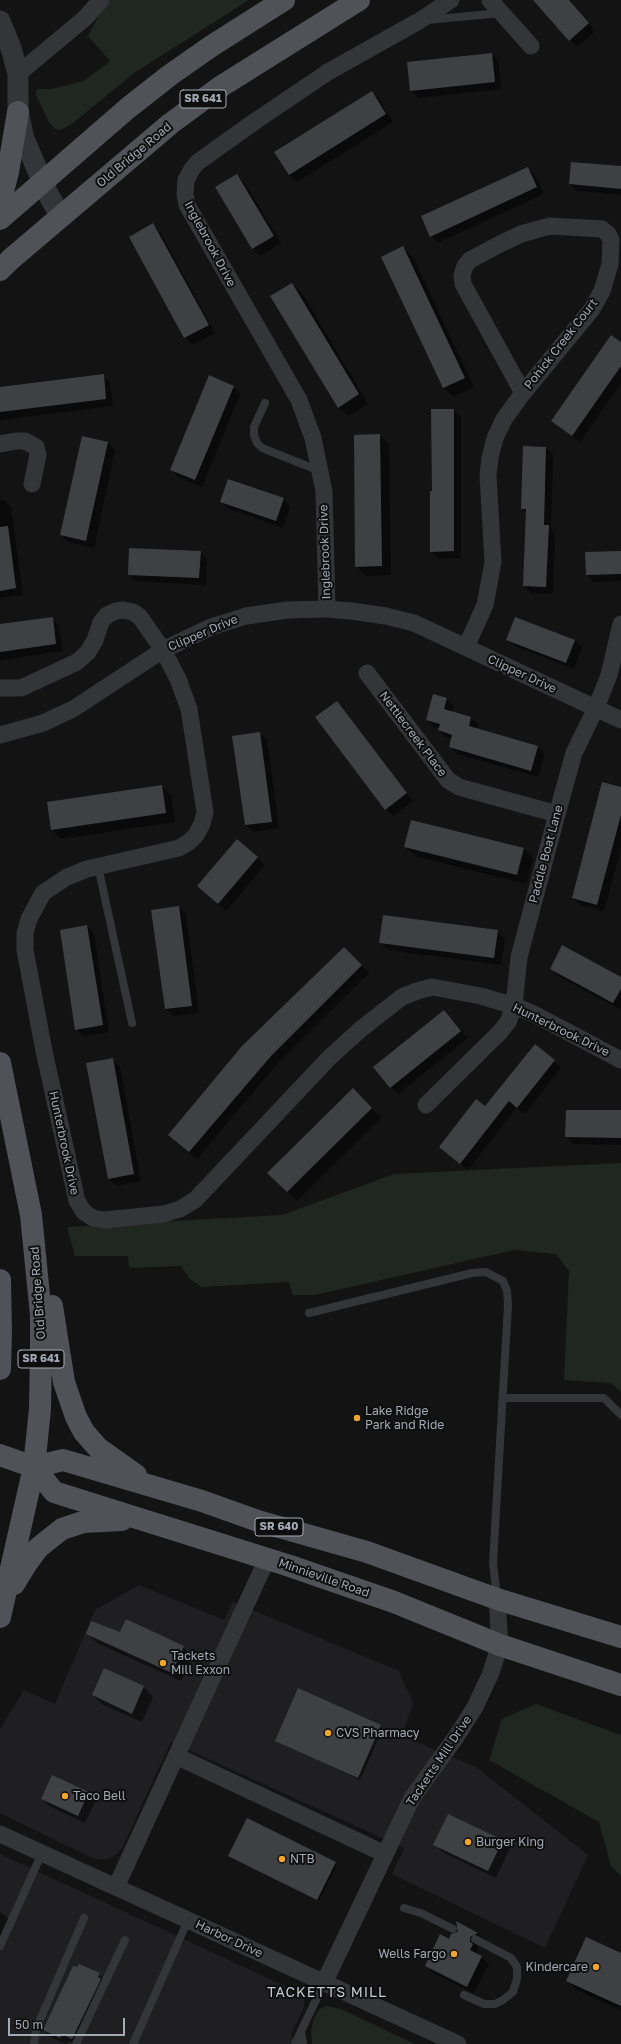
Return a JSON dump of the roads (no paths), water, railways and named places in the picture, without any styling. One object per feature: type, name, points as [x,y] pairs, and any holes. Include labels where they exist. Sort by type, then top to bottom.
[{"type":"main road","name":"SR 641","points":[[0,219],[128,108],[213,45],[284,0]]},
{"type":"main road","name":"Old Bridge Road","points":[[0,270],[170,124],[214,92],[359,0]]},
{"type":"main road","points":[[0,203],[8,172],[18,112]]},
{"type":"main road","name":"Old Bridge Road","points":[[0,1063],[31,1215],[36,1252],[41,1315],[40,1409],[34,1467],[2,1610]]},
{"type":"main road","points":[[36,1252],[52,1306],[64,1382],[76,1416],[84,1432],[98,1448],[156,1488]]},
{"type":"main road","name":"SR 641","points":[[0,1280],[0,1369]]},
{"type":"main road","points":[[0,1455],[34,1467]]},
{"type":"main road","name":"SR 640","points":[[34,1467],[63,1460],[202,1501],[258,1522],[367,1552],[497,1599],[621,1637]]},
{"type":"main road","name":"Minnieville Road","points":[[34,1467],[54,1492],[267,1559],[394,1602],[500,1645],[621,1685]]},
{"type":"main road","points":[[2,1610],[33,1554],[50,1537],[62,1529],[76,1523],[88,1521],[141,1520]]},
{"type":"street","points":[[18,74],[85,18],[101,0]]},
{"type":"street","name":"Inglebrook Drive","points":[[327,609],[324,491],[313,438],[299,400],[187,205],[185,194],[186,180],[198,162],[254,122],[328,72],[418,21],[451,0]]},
{"type":"street","points":[[496,6],[531,46]]},
{"type":"street","points":[[0,21],[11,48],[18,74],[18,112],[24,139],[42,182],[61,217]]},
{"type":"street","name":"Pohick Creek Court","points":[[466,647],[485,605],[493,562],[488,475],[495,438],[504,419],[523,393],[592,309],[602,291],[610,264],[611,240],[608,234],[602,229],[550,226],[521,234],[470,260],[465,266],[462,275],[463,284],[523,393]]},
{"type":"street","points":[[0,444],[16,440],[25,441],[36,447],[38,455],[32,484]]},
{"type":"street","name":"Clipper Drive","points":[[0,735],[43,723],[73,709],[163,650],[211,627],[246,616],[288,610],[327,609],[386,616],[414,623],[621,720]]},
{"type":"street","name":"Hunterbrook Drive","points":[[0,688],[21,688],[78,662],[88,652],[96,640],[101,622],[107,615],[116,611],[133,612],[140,617],[163,650],[178,679],[189,709],[205,812],[202,824],[193,838],[179,848],[98,866],[67,877],[43,893],[28,919],[25,950],[44,1052],[77,1201],[84,1212],[94,1218],[104,1220],[164,1214],[180,1209],[195,1200],[330,1057],[361,1029],[402,997],[416,990],[432,987],[480,996],[514,1006],[532,1013],[621,1060]]},
{"type":"street","name":"Paddle Boat Lane","points":[[426,1105],[500,1032],[508,1022],[514,1006],[519,957],[574,753],[596,708],[609,675],[621,624]]},
{"type":"street","name":"Nettlecreek Place","points":[[367,673],[448,780],[459,787],[557,814]]},
{"type":"street","points":[[116,1887],[267,1559]]},
{"type":"street","name":"Tacketts Mill Drive","points":[[324,1982],[415,1792],[456,1737],[475,1707],[490,1675],[500,1645],[497,1599]]},
{"type":"street","points":[[176,1756],[386,1854]]},
{"type":"street","name":"Harbor Drive","points":[[0,1834],[324,1982],[439,2040],[458,2044]]},
{"type":"lane","points":[[418,21],[496,6]]},
{"type":"lane","points":[[266,403],[254,427],[254,436],[257,443],[262,448],[321,471]]},
{"type":"lane","points":[[98,866],[132,1022]]},
{"type":"lane","points":[[309,1313],[472,1273],[486,1272],[493,1274],[503,1281],[508,1297],[494,1564],[497,1599]]},
{"type":"lane","points":[[503,1398],[604,1398],[621,1415]]},
{"type":"lane","points":[[0,1946],[42,1853]]},
{"type":"lane","points":[[404,1908],[421,1913],[453,1929]]},
{"type":"lane","points":[[34,2044],[36,2029],[84,1918]]},
{"type":"lane","points":[[133,2044],[188,1920]]},
{"type":"lane","points":[[464,1995],[484,2004],[495,2004],[513,1992],[518,1979],[517,1967],[512,1958],[475,1939]]},
{"type":"lane","points":[[76,2044],[124,1940]]},
{"type":"lane","points":[[295,2044],[300,2030],[324,1982]]},
{"type":"lane","points":[[300,2030],[303,2044]]},
{"type":"place","name":"Lake Ridge Park and Ride","points":[[357,1418]]},
{"type":"place","name":"Tackets Mill Exxon","points":[[163,1663]]},
{"type":"place","name":"CVS Pharmacy","points":[[328,1733]]},
{"type":"place","name":"Taco Bell","points":[[65,1796]]},
{"type":"place","name":"Burger King","points":[[468,1842]]},
{"type":"place","name":"NTB","points":[[282,1859]]},
{"type":"place","name":"Wells Fargo","points":[[454,1954]]},
{"type":"place","name":"Kindercare","points":[[596,1967]]},
{"type":"district","name":"TACKETTS MILL","points":[[327,1993]]}]
